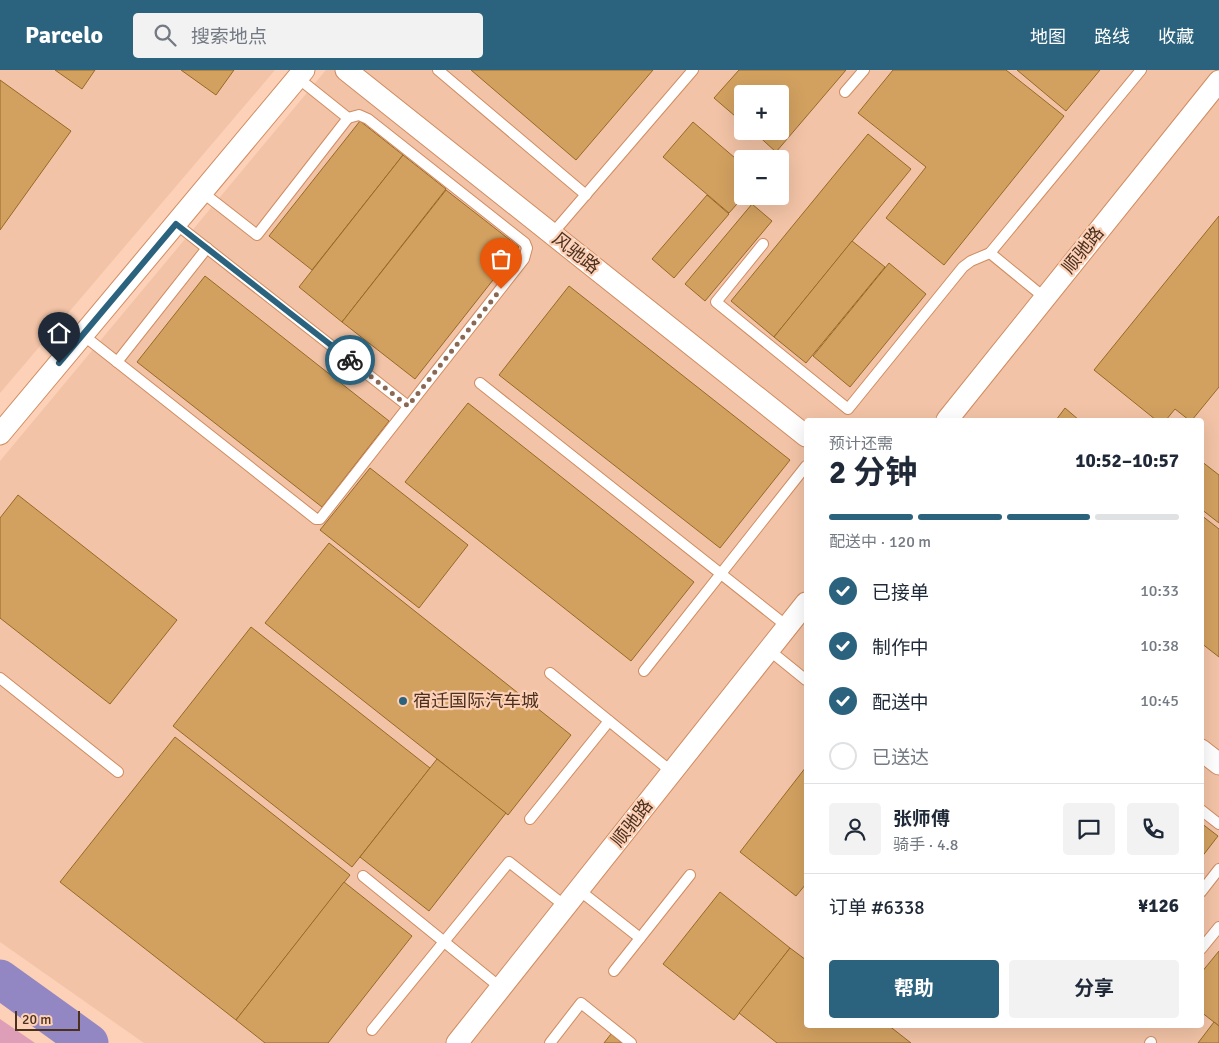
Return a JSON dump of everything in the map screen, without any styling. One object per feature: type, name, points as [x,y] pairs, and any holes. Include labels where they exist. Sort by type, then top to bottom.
[{"type":"street","name":"风驰路","points":[[346,70],[804,434]]},
{"type":"street","points":[[0,434],[301,74]]},
{"type":"street","name":"顺驰路","points":[[949,418],[1219,81]]},
{"type":"street","name":"顺驰路","points":[[457,1043],[804,606]]},
{"type":"street","points":[[1204,752],[1219,764]]},
{"type":"lane","points":[[438,70],[586,195]]},
{"type":"lane","points":[[552,234],[693,70]]},
{"type":"lane","points":[[845,92],[864,70]]},
{"type":"lane","points":[[763,244],[716,302],[848,409],[963,267],[971,261],[990,254],[1140,70]]},
{"type":"lane","points":[[301,74],[348,118]]},
{"type":"lane","points":[[82,335],[316,519],[324,515],[524,259],[528,248],[525,243],[368,119],[359,115],[348,118],[257,234],[202,192]]},
{"type":"lane","points":[[176,224],[408,406]]},
{"type":"lane","points":[[117,362],[207,248]]},
{"type":"lane","points":[[990,254],[1045,298]]},
{"type":"lane","points":[[480,383],[788,626]]},
{"type":"lane","points":[[644,671],[804,469]]},
{"type":"lane","points":[[769,650],[804,678]]},
{"type":"lane","points":[[550,673],[672,772]]},
{"type":"lane","points":[[0,678],[118,772]]},
{"type":"lane","points":[[530,819],[609,720]]},
{"type":"lane","points":[[1204,812],[1219,824]]},
{"type":"lane","points":[[372,1030],[509,862],[565,906]]},
{"type":"lane","points":[[1204,888],[1219,869]]},
{"type":"lane","points":[[363,876],[501,988]]},
{"type":"lane","points":[[614,970],[690,876]]},
{"type":"lane","points":[[579,890],[640,938]]},
{"type":"lane","points":[[1204,945],[1219,926]]},
{"type":"lane","points":[[550,1043],[581,1003],[631,1043]]},
{"type":"shaded area","points":[[0,70],[275,70],[0,393]]},
{"type":"shaded area","name":"宿迁国际汽车城","points":[[326,70],[1219,70],[1219,1043],[144,1043],[0,942],[0,461]]},
{"type":"shaded area","points":[[0,1019],[35,1043],[0,1043]]},
{"type":"building","points":[[55,70],[95,70],[82,89]]},
{"type":"building","points":[[181,70],[234,70],[216,95]]},
{"type":"building","points":[[471,70],[653,70],[576,160]]},
{"type":"building","points":[[739,70],[846,70],[789,137],[789,85],[734,85],[734,115],[714,98]]},
{"type":"building","points":[[893,70],[1006,70],[1064,116],[944,265],[886,218],[926,167],[858,113]]},
{"type":"building","points":[[1017,70],[1100,70],[1066,111]]},
{"type":"building","points":[[0,80],[71,131],[0,230]]},
{"type":"building","points":[[360,121],[403,155],[312,270],[269,236]]},
{"type":"building","points":[[693,122],[734,157],[734,205],[736,205],[729,213],[663,157]]},
{"type":"building","points":[[868,134],[911,169],[774,337],[731,301]]},
{"type":"building","points":[[763,140],[786,140],[778,150],[774,150]]},
{"type":"building","points":[[403,155],[446,189],[342,322],[299,287]]},
{"type":"building","points":[[446,190],[519,247],[415,379],[342,322]]},
{"type":"building","points":[[707,195],[729,214],[674,278],[652,259]]},
{"type":"building","points":[[751,205],[772,221],[705,301],[685,284]]},
{"type":"building","points":[[1219,216],[1219,387],[1194,418],[1186,418],[1175,409],[1168,418],[1154,418],[1094,370]]},
{"type":"building","points":[[852,241],[885,267],[806,363],[774,337]]},
{"type":"building","points":[[889,263],[926,294],[850,387],[813,356]]},
{"type":"building","points":[[205,276],[389,421],[322,507],[137,362]]},
{"type":"building","points":[[569,286],[790,460],[720,548],[499,375]]},
{"type":"building","points":[[468,403],[694,582],[631,661],[405,482]]},
{"type":"building","points":[[1065,408],[1077,418],[1058,418]]},
{"type":"building","points":[[1204,463],[1219,475],[1219,523],[1204,511]]},
{"type":"building","points":[[370,468],[468,545],[419,608],[320,530]]},
{"type":"building","points":[[18,495],[177,620],[110,704],[0,618],[0,518]]},
{"type":"building","points":[[1204,517],[1219,529],[1219,657],[1204,645]]},
{"type":"building","points":[[329,543],[571,735],[508,815],[265,623]]},
{"type":"building","points":[[251,627],[430,768],[352,867],[173,726]]},
{"type":"building","points":[[175,737],[350,875],[236,1020],[60,882]]},
{"type":"building","points":[[437,759],[506,813],[429,911],[360,857]]},
{"type":"building","points":[[804,770],[804,886],[796,896],[740,852]]},
{"type":"building","points":[[1204,825],[1218,836],[1204,854]]},
{"type":"building","points":[[344,882],[412,936],[328,1043],[265,1043],[236,1020]]},
{"type":"building","points":[[720,892],[790,948],[734,1020],[663,964]]},
{"type":"building","points":[[790,948],[804,958],[804,1028],[892,1028],[911,1043],[777,1043],[739,1013]]},
{"type":"building","points":[[1219,951],[1219,1026],[1204,1014],[1204,969]]},
{"type":"building","points":[[1214,1022],[1219,1026],[1219,1043],[1198,1043]]},
{"type":"building","points":[[611,1034],[622,1043],[604,1043]]},
{"type":"waterway","points":[[0,979],[89,1043]]},
{"type":"way so far","points":[[350,360],[408,406],[501,289]]},
{"type":"place","name":"宿迁国际汽车城","points":[[403,701]]},
{"type":"route","points":[[59,363],[176,224],[350,360]]}]
